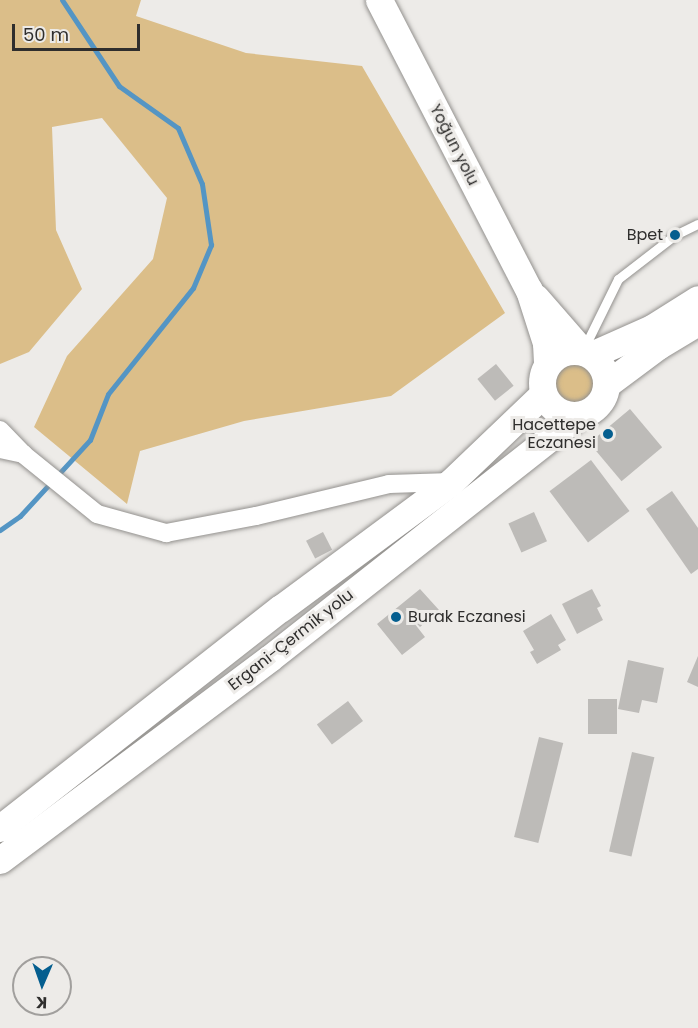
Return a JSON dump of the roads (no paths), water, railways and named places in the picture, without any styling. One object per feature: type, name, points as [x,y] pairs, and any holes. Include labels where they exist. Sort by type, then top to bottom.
[{"type":"main road","name":"Yoğun yolu","points":[[378,0],[529,290]]},
{"type":"main road","points":[[529,290],[587,353],[605,372],[607,384],[599,404],[579,415],[557,411],[543,394],[543,374],[547,365],[562,352],[587,353],[652,328],[698,299]]},
{"type":"main road","points":[[529,290],[546,343],[547,365]]},
{"type":"main road","points":[[607,384],[658,346],[698,322]]},
{"type":"main road","name":"Ergani-Çermik yolu","points":[[0,828],[281,608],[451,482],[543,394]]},
{"type":"main road","name":"Ergani-Çermik yolu","points":[[0,860],[270,658],[579,415]]},
{"type":"street","points":[[0,430],[23,454],[97,514],[166,533],[256,516],[389,484],[451,482]]},
{"type":"street","points":[[0,449],[23,454]]},
{"type":"lane","points":[[587,353],[618,279],[675,234],[698,224]]},
{"type":"waterway","points":[[0,530],[20,516],[90,440],[108,394],[193,288],[211,245],[202,184],[178,128],[119,86],[62,0]]},
{"type":"place","name":"Bpet","points":[[675,235]]},
{"type":"place","name":"Hacettepe Eczanesi","points":[[608,434]]},
{"type":"place","name":"Burak Eczanesi","points":[[396,617]]}]
